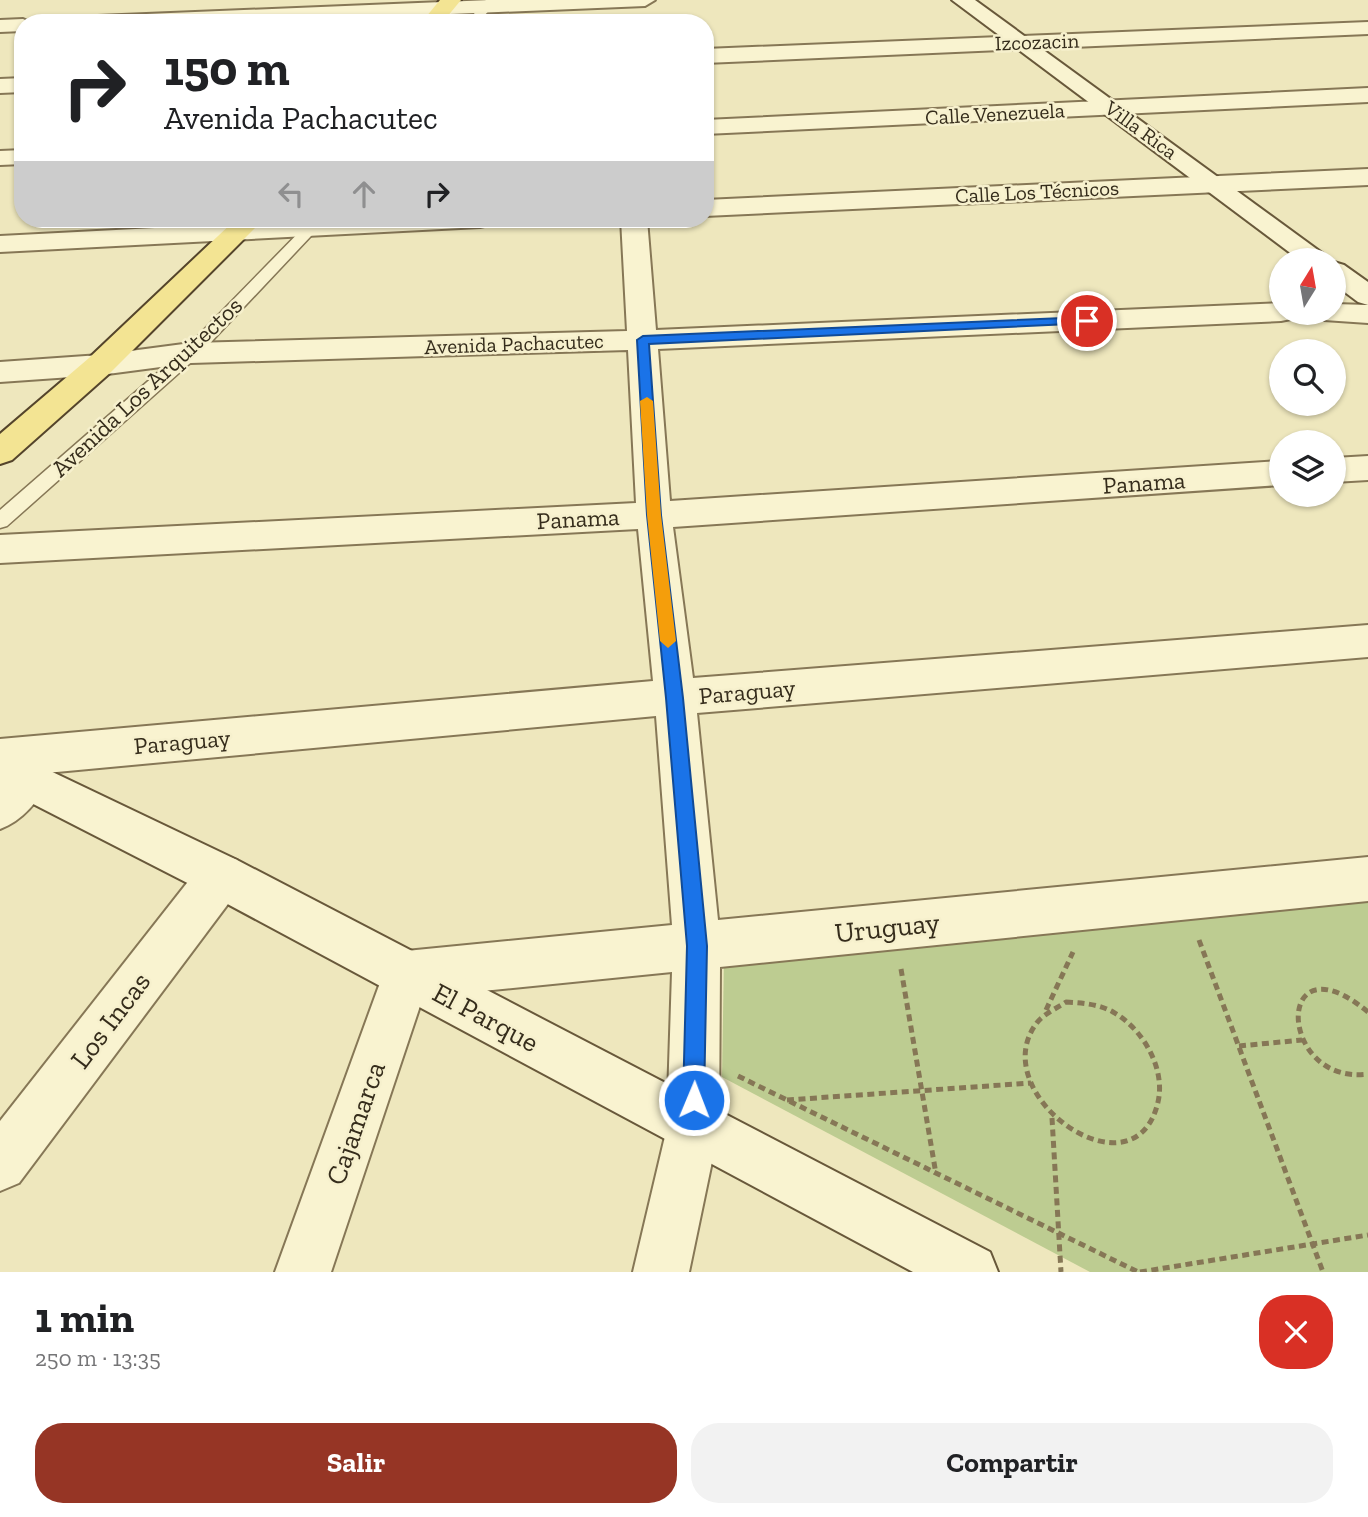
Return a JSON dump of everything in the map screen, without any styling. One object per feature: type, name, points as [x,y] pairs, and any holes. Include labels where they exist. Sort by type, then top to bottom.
[{"type":"main road","name":"Avenida Los Arquitectos","points":[[0,452],[100,365],[243,228]]},
{"type":"street","points":[[353,14],[442,11],[489,3],[645,0]]},
{"type":"street","name":"Villa Rica","points":[[962,0],[1301,248]]},
{"type":"street","name":"Izcozacin","points":[[714,56],[1368,28]]},
{"type":"street","name":"Calle Venezuela","points":[[714,127],[1368,95]]},
{"type":"street","name":"Calle Los Técnicos","points":[[714,208],[1368,177]]},
{"type":"street","points":[[0,244],[207,228]]},
{"type":"street","points":[[635,228],[654,515],[675,698],[697,946],[693,1128],[661,1272]]},
{"type":"street","name":"Avenida Pachacutec","points":[[0,372],[100,365],[191,353],[643,340],[1269,313]]},
{"type":"street","points":[[1346,313],[1368,314]]},
{"type":"street","points":[[1346,469],[1368,468]]},
{"type":"street","name":"Panama","points":[[0,549],[654,515],[1269,475]]},
{"type":"street","name":"Paraguay","points":[[7,778],[675,698],[1368,641]]},
{"type":"street","name":"El Parque","points":[[7,778],[221,876],[693,1128],[970,1272]]},
{"type":"street","name":"Los Incas","points":[[0,1164],[221,876]]},
{"type":"street","name":"Uruguay","points":[[406,975],[1368,879]]},
{"type":"street","name":"Cajamarca","points":[[303,1272],[406,975]]},
{"type":"lane","name":"Avenida Los Arquitectos","points":[[0,521],[191,353],[312,228]]},
{"type":"path","points":[[1046,1011],[1066,1002],[1090,1004],[1114,1013],[1140,1038],[1151,1055],[1160,1081],[1157,1107],[1146,1128],[1126,1140],[1102,1143],[1076,1135],[1052,1117],[1031,1083],[1026,1062],[1027,1041],[1034,1024],[1046,1011],[1073,952],[1063,909]]},
{"type":"path","points":[[1199,940],[1323,1272]]},
{"type":"path","points":[[901,968],[936,1174]]},
{"type":"path","points":[[1368,1012],[1342,992],[1326,988],[1312,990],[1301,996],[1296,1009],[1296,1024],[1302,1040],[1314,1056],[1332,1069],[1350,1076],[1368,1074]]},
{"type":"path","points":[[1239,1046],[1302,1040]]},
{"type":"path","points":[[736,1062],[736,1075],[1139,1272],[1368,1236]]},
{"type":"path","points":[[787,1101],[1031,1083]]},
{"type":"path","points":[[1052,1117],[1061,1235],[1061,1272]]},
{"type":"green space","points":[[1368,898],[1368,1272],[1090,1272],[722,1077],[724,956]]},
{"type":"slow traffic","points":[[647,401],[654,515],[668,641]]},
{"type":"route","points":[[694,1100],[697,946],[675,698],[654,515],[643,340],[1087,321]]}]
